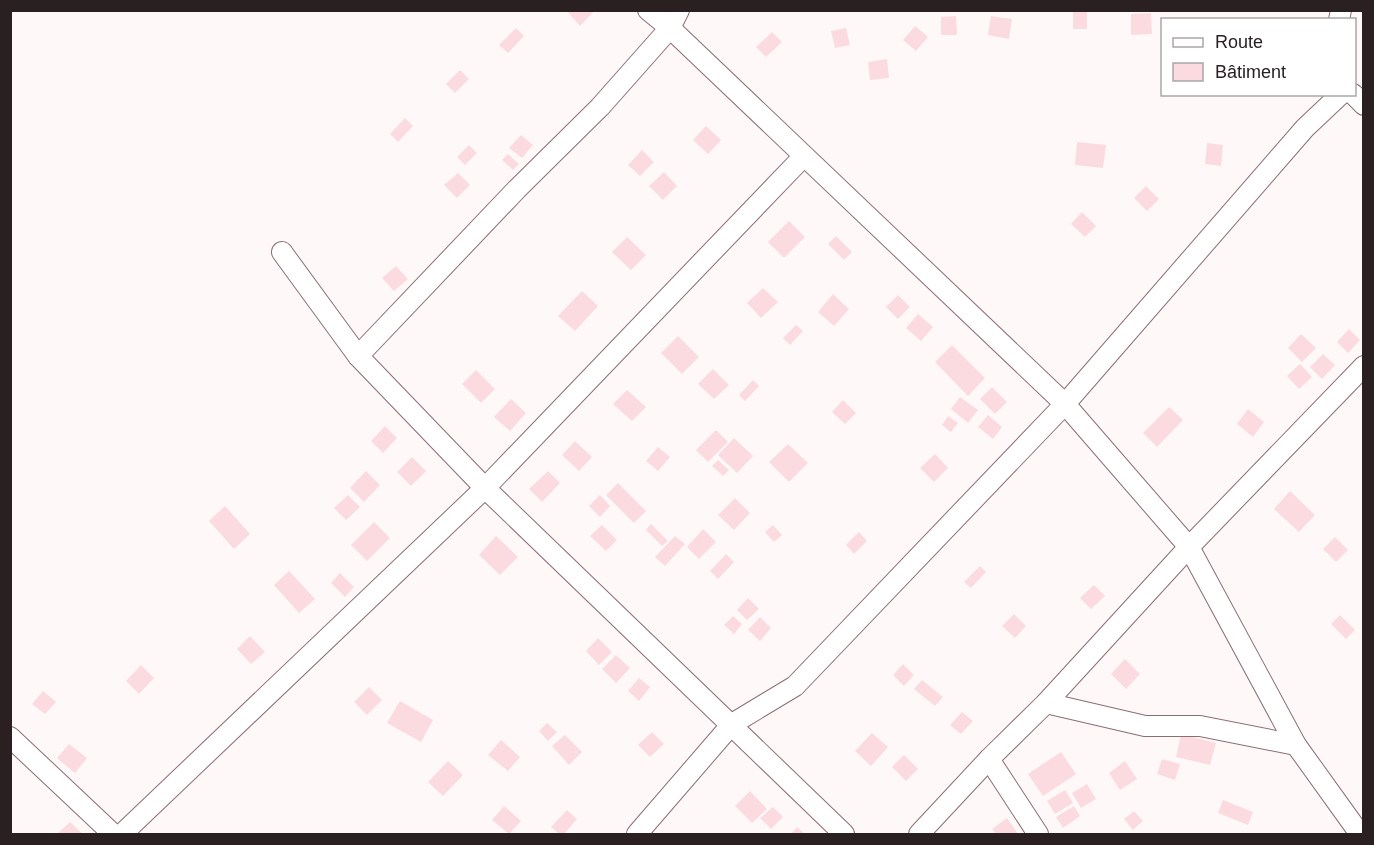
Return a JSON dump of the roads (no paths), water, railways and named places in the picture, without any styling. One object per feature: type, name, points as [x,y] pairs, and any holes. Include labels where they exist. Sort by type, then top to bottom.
[{"type":"street","points":[[648,10],[675,19],[803,157],[1065,404],[1188,547],[1296,745],[1360,834]]},
{"type":"street","points":[[358,356],[517,189],[600,107],[675,19]]},
{"type":"street","points":[[637,834],[732,724],[795,686],[1065,404],[1305,128],[1339,96]]},
{"type":"street","points":[[122,834],[485,488],[803,157]]},
{"type":"street","points":[[282,252],[358,356],[485,488],[844,834]]},
{"type":"street","points":[[919,834],[988,759],[1046,703],[1188,547],[1364,366]]},
{"type":"street","points":[[1046,703],[1145,726],[1200,726],[1296,745]]},
{"type":"street","points":[[10,738],[113,834]]},
{"type":"street","points":[[988,759],[1038,834]]}]
